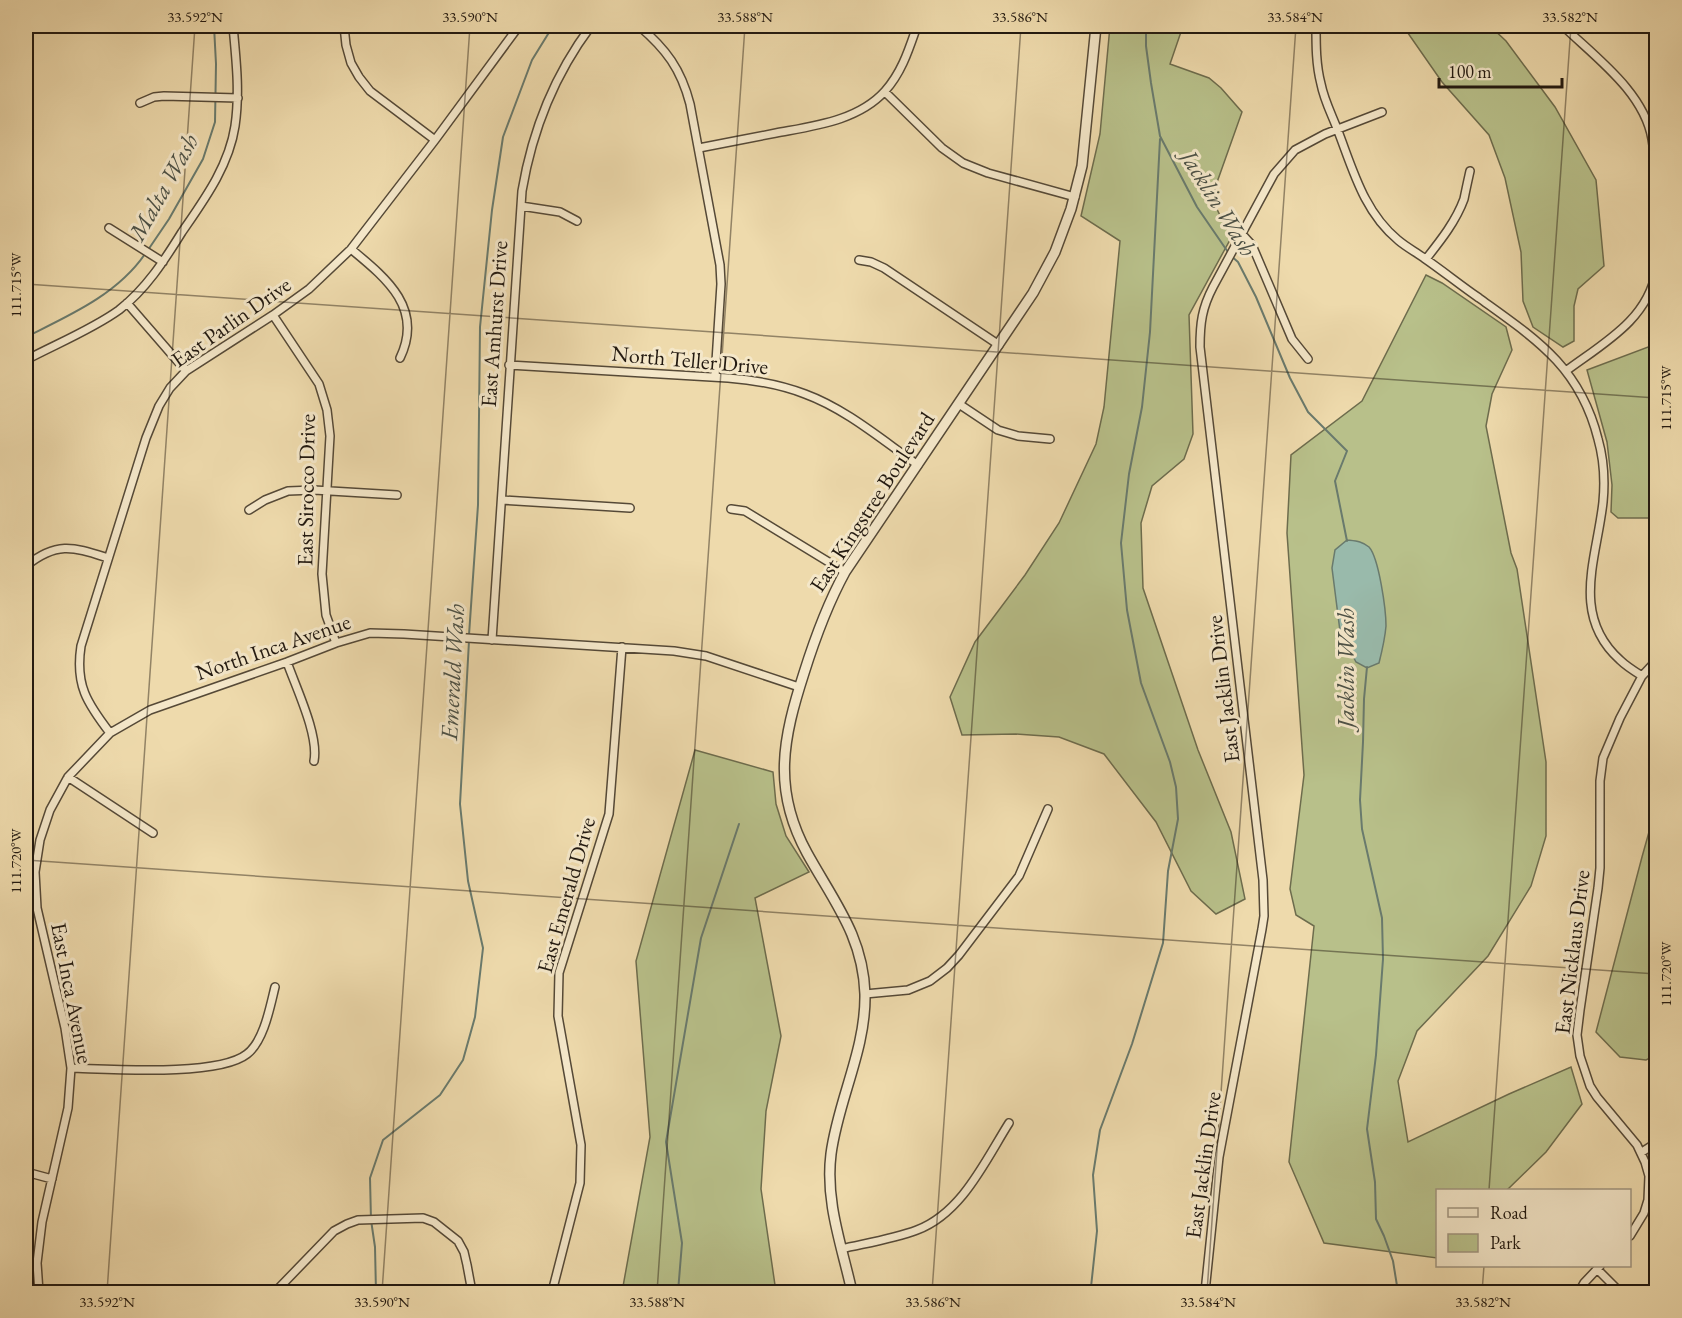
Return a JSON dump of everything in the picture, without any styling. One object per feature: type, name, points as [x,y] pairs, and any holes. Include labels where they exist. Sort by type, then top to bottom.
[{"type":"street","points":[[26,39],[31,26]]},
{"type":"street","points":[[26,360],[104,320],[127,303],[163,262],[212,187],[230,147],[235,128],[238,98],[233,26]]},
{"type":"street","points":[[344,26],[349,54],[359,77],[370,91],[435,140]]},
{"type":"street","name":"East Parlin Drive","points":[[110,733],[91,709],[81,680],[79,661],[81,646],[146,438],[159,406],[170,388],[186,371],[309,289],[351,249],[519,26]]},
{"type":"street","name":"East Amhurst Drive","points":[[492,640],[521,206],[526,171],[542,116],[553,89],[577,45],[591,26]]},
{"type":"street","points":[[639,26],[661,47],[677,68],[686,86],[720,265],[721,284],[715,377]]},
{"type":"street","points":[[699,148],[835,121],[860,109],[885,92],[903,65],[918,26]]},
{"type":"street","name":"East Kingstree Boulevard","points":[[852,1293],[831,1198],[831,1156],[864,1021],[865,994],[862,969],[853,935],[835,899],[805,850],[794,824],[784,767],[785,744],[791,713],[823,618],[845,572],[1033,293],[1063,233],[1082,166],[1096,26]]},
{"type":"street","points":[[1316,26],[1316,53],[1321,84],[1356,180],[1371,210],[1398,240],[1524,331],[1556,358],[1581,395],[1592,420],[1604,471],[1602,504],[1589,588],[1592,613],[1595,624],[1608,647],[1619,660],[1642,676]]},
{"type":"street","points":[[1563,26],[1626,87],[1647,120],[1654,153],[1656,231]]},
{"type":"street","points":[[885,92],[942,148],[963,163],[988,173],[1075,197]]},
{"type":"street","points":[[140,103],[153,96],[238,98]]},
{"type":"street","name":"East Jacklin Drive","points":[[1205,1293],[1219,1157],[1264,916],[1263,880],[1200,347],[1202,316],[1206,301],[1274,174],[1295,150],[1338,129],[1382,112]]},
{"type":"street","points":[[1426,259],[1456,217],[1464,198],[1470,171]]},
{"type":"street","points":[[521,206],[560,212],[577,221]]},
{"type":"street","points":[[109,228],[163,262]]},
{"type":"street","points":[[1242,234],[1252,245],[1292,339],[1308,359]]},
{"type":"street","points":[[351,249],[393,287],[403,304],[408,325],[405,348],[400,358]]},
{"type":"street","points":[[859,260],[884,268],[999,345]]},
{"type":"street","points":[[1566,371],[1629,323],[1645,303],[1652,289],[1656,271]]},
{"type":"street","points":[[127,303],[186,371]]},
{"type":"street","name":"East Sirocco Drive","points":[[273,315],[312,373],[324,396],[329,424],[322,574],[326,615],[336,643]]},
{"type":"street","name":"North Teller Drive","points":[[510,365],[763,382],[806,394],[841,411],[918,465]]},
{"type":"street","points":[[959,404],[998,430],[1018,436],[1050,439]]},
{"type":"street","points":[[249,510],[265,500],[288,491],[326,490],[397,495]]},
{"type":"street","points":[[502,500],[630,508]]},
{"type":"street","points":[[731,509],[745,511],[845,572]]},
{"type":"street","points":[[26,566],[48,551],[65,548],[82,550],[108,558]]},
{"type":"street","name":"North Inca Avenue","points":[[68,777],[110,733],[150,710],[370,633],[674,651],[706,656],[799,687]]},
{"type":"street","name":"East Emerald Drive","points":[[552,1293],[580,1184],[581,1155],[558,1016],[559,972],[609,814],[622,647]]},
{"type":"street","name":"East Nicklaus Drive","points":[[1631,1233],[1644,1213],[1648,1200],[1648,1176],[1642,1152],[1590,1086],[1580,1056],[1577,1035],[1597,903],[1600,768],[1608,744],[1642,676],[1656,661]]},
{"type":"street","points":[[287,662],[313,737],[314,761]]},
{"type":"street","points":[[68,777],[153,833]]},
{"type":"street","name":"East Inca Avenue","points":[[39,1293],[37,1263],[42,1222],[68,1108],[71,1068],[65,1028],[37,908],[35,872],[40,840],[50,810],[68,777]]},
{"type":"street","points":[[865,994],[908,990],[930,981],[947,968],[1020,876],[1048,809]]},
{"type":"street","points":[[71,1068],[147,1070],[206,1067],[236,1061],[249,1053],[257,1042],[268,1015],[275,987]]},
{"type":"street","points":[[841,1249],[918,1230],[951,1208],[966,1191],[1009,1123]]},
{"type":"street","points":[[1642,1152],[1656,1143]]},
{"type":"street","points":[[26,1173],[52,1179]]},
{"type":"street","points":[[275,1293],[334,1231],[347,1224],[358,1220],[423,1218],[434,1222],[458,1241],[466,1259],[472,1293]]},
{"type":"street","points":[[1579,1293],[1584,1283],[1599,1267],[1620,1293]]},
{"type":"green space","points":[[1110,26],[1183,26],[1170,64],[1209,78],[1242,112],[1215,188],[1214,203],[1231,238],[1189,315],[1193,434],[1184,459],[1152,486],[1141,523],[1143,588],[1198,750],[1231,832],[1245,899],[1216,914],[1191,891],[1156,822],[1104,754],[1059,737],[1016,734],[962,735],[950,697],[975,642],[1025,575],[1059,523],[1096,444],[1104,407],[1120,241],[1081,216],[1100,134]]},
{"type":"green space","points":[[1403,26],[1490,26],[1506,41],[1555,107],[1596,180],[1604,266],[1578,289],[1574,306],[1574,341],[1563,347],[1533,327],[1523,301],[1521,252],[1505,178],[1489,135],[1442,82]]},
{"type":"green space","points":[[1426,275],[1442,283],[1506,327],[1512,350],[1492,394],[1486,426],[1511,553],[1517,569],[1546,762],[1546,836],[1531,886],[1488,956],[1417,1031],[1398,1081],[1408,1142],[1571,1067],[1582,1104],[1546,1152],[1508,1189],[1436,1189],[1436,1258],[1324,1243],[1289,1162],[1314,926],[1296,915],[1290,889],[1304,775],[1287,533],[1291,455],[1362,401]]},
{"type":"green space","points":[[1656,344],[1656,518],[1618,518],[1611,512],[1612,485],[1607,442],[1587,370]]},
{"type":"green space","points":[[695,750],[773,772],[776,804],[786,836],[809,872],[755,898],[781,1036],[766,1111],[761,1189],[776,1292],[622,1292],[650,1137],[636,961]]},
{"type":"green space","points":[[1656,807],[1656,1055],[1646,1060],[1620,1057],[1596,1032]]},
{"type":"shaded area","points":[[1347,540],[1361,542],[1373,553],[1383,597],[1386,626],[1379,663],[1367,668],[1356,662],[1340,631],[1332,568],[1335,550]]},
{"type":"waterway","name":"Malta Wash","points":[[148,250],[169,219],[203,159],[215,122],[214,26]]},
{"type":"waterway","name":"Emerald Wash","points":[[469,635],[478,505],[480,327],[492,210],[503,137],[532,60],[553,26]]},
{"type":"waterway","name":"Jacklin Wash","points":[[1146,26],[1146,46],[1160,136],[1197,207],[1230,255],[1238,262],[1256,297],[1290,378],[1308,412],[1347,451],[1335,481],[1347,541]]},
{"type":"waterway","points":[[1089,1292],[1097,1231],[1093,1175],[1100,1130],[1132,1044],[1163,943],[1168,871],[1178,819],[1176,787],[1170,762],[1141,683],[1127,610],[1121,543],[1129,474],[1142,407],[1150,332],[1160,139]]},
{"type":"waterway","name":"Malta Wash","points":[[26,337],[106,293],[121,281],[145,254]]},
{"type":"waterway","name":"Emerald Wash","points":[[376,1292],[370,1178],[383,1140],[440,1095],[463,1060],[475,1017],[483,948],[468,881],[460,804],[469,641]]},
{"type":"waterway","name":"Jacklin Wash","points":[[1367,667],[1360,800],[1362,829],[1382,918],[1383,959],[1376,1055],[1367,1129],[1375,1182],[1376,1219],[1393,1261],[1398,1292]]},
{"type":"waterway","points":[[678,1292],[682,1243],[666,1142],[701,938],[739,824]]}]
